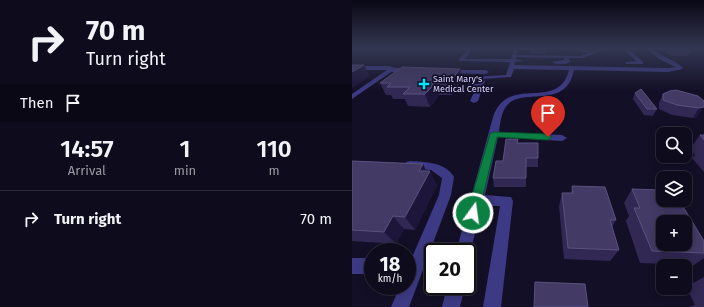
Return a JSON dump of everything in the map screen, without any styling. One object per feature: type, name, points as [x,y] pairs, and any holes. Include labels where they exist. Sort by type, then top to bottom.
[{"type":"lane","points":[[506,62],[572,68],[668,70],[680,68],[672,62]]},
{"type":"lane","points":[[512,64],[522,62]]},
{"type":"lane","points":[[512,64],[558,62]]},
{"type":"lane","points":[[618,63],[640,62]]},
{"type":"lane","points":[[439,72],[509,76],[512,64]]},
{"type":"lane","points":[[466,243],[498,114],[504,103],[510,98],[519,95],[550,94],[566,84],[570,78],[572,68]]},
{"type":"lane","points":[[352,71],[417,71]]},
{"type":"lane","points":[[352,97],[388,71]]},
{"type":"lane","points":[[474,102],[485,75]]},
{"type":"lane","points":[[480,86],[470,86],[475,78],[485,75]]},
{"type":"lane","points":[[494,134],[562,138]]},
{"type":"lane","points":[[398,165],[428,166],[441,169],[448,177],[445,195],[416,258]]},
{"type":"lane","points":[[476,200],[507,201],[492,307]]},
{"type":"lane","points":[[352,266],[364,266]]},
{"type":"lane","points":[[400,307],[404,295]]},
{"type":"lane","points":[[451,307],[454,295]]},
{"type":"building","points":[[352,65],[364,65],[352,72]]},
{"type":"building","points":[[402,67],[460,69],[449,83],[435,83],[425,94],[403,94],[410,87],[387,87],[391,83],[380,83]]},
{"type":"building","points":[[641,89],[657,109],[647,109],[635,93]]},
{"type":"building","points":[[676,90],[698,96],[704,101],[704,107],[699,108],[677,105],[663,100],[663,94]]},
{"type":"building","points":[[506,139],[518,139],[517,143],[538,143],[538,158],[526,158],[526,178],[493,178],[496,161],[503,161]]},
{"type":"building","points":[[352,161],[423,164],[419,171],[430,171],[405,217],[393,216],[384,232],[352,230]]},
{"type":"building","points":[[572,186],[605,187],[616,220],[610,220],[619,250],[568,248],[562,193],[573,193]]},
{"type":"building","points":[[632,189],[656,190],[656,207],[683,207],[688,215],[656,215],[656,251],[692,251],[692,221],[704,241],[704,253],[652,251],[634,208],[640,208]]},
{"type":"building","points":[[535,282],[585,284],[588,307],[534,307]]},
{"type":"place","name":"Saint Mary's Medical Center","points":[[424,84]]},
{"type":"route","points":[[473,213],[494,134],[548,137]]}]
